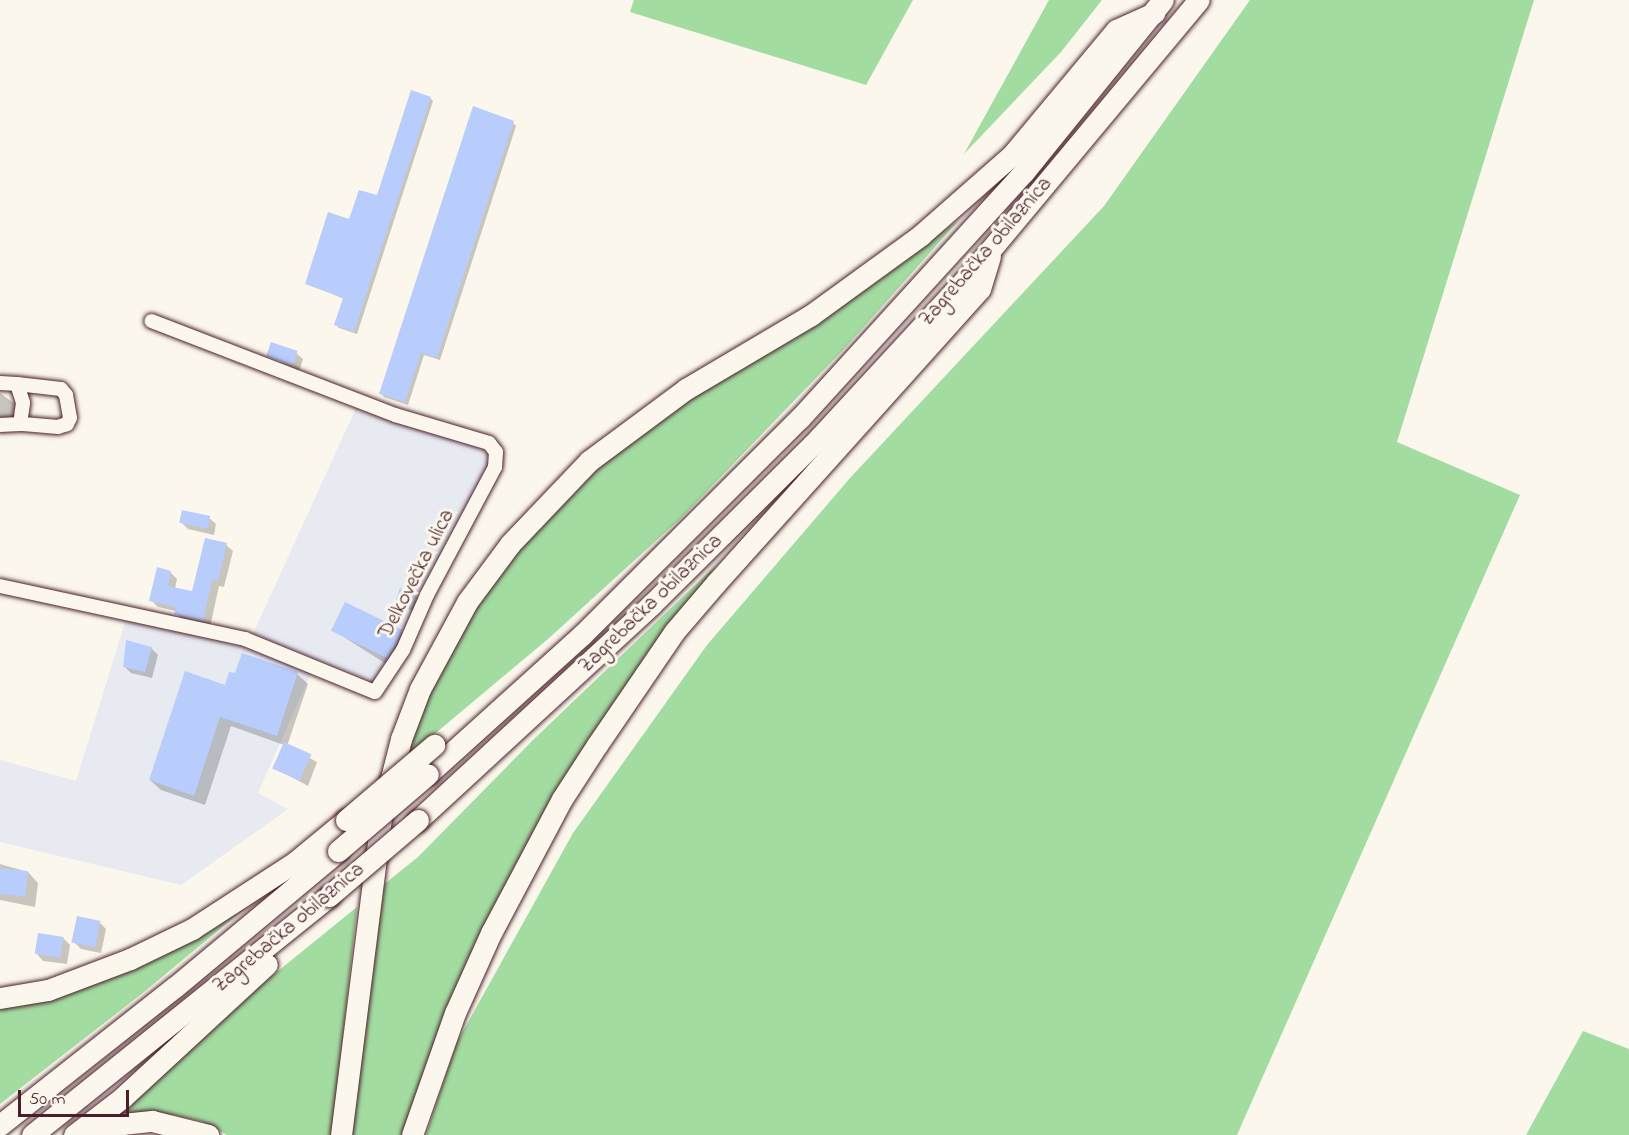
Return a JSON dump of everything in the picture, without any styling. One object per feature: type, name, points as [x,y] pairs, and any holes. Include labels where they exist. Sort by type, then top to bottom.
[{"type":"highway","name":"Zagrebačka obilaznica","points":[[32,1135],[329,896],[418,820],[652,604],[763,494],[993,247],[1199,0]]},
{"type":"highway","name":"Zagrebačka obilaznica","points":[[0,1125],[175,987],[338,851],[428,774],[582,635],[800,418],[1024,172],[1159,6]]},
{"type":"highway","points":[[341,1135],[381,817],[401,739],[420,689],[467,602],[510,544],[589,461],[686,389],[811,315],[921,235],[1012,155],[1116,30],[1159,6]]},
{"type":"highway","points":[[411,1135],[455,1013],[491,933],[562,799],[597,745],[681,624],[980,289],[993,247]]},
{"type":"highway","points":[[0,998],[48,990],[130,959],[192,929],[295,862],[434,746],[476,730]]},
{"type":"highway","points":[[74,1135],[122,1098],[320,918],[329,896]]},
{"type":"highway","points":[[94,1135],[122,1124],[152,1121],[208,1135]]},
{"type":"street","name":"Delkovečka ulica","points":[[0,586],[245,639],[375,692],[403,650],[427,595],[495,467],[496,452],[489,443],[395,414],[152,321]]},
{"type":"street","points":[[0,383],[61,389],[66,395],[69,418],[67,424],[58,427],[0,425]]},
{"type":"street","points":[[17,384],[23,403],[20,424]]},
{"type":"shaded area","points":[[356,408],[475,445],[486,454],[489,465],[392,662],[377,683],[253,634]]},
{"type":"shaded area","points":[[126,619],[239,646],[312,671],[258,793],[288,809],[181,885],[0,842],[0,760],[76,781]]},
{"type":"green space","points":[[634,0],[913,0],[866,85],[630,12]]},
{"type":"green space","points":[[1049,0],[1102,0],[1061,52],[964,154]]},
{"type":"green space","points":[[1250,0],[1534,0],[1397,442],[1520,495],[1237,1135],[426,1135],[456,1044],[573,833],[707,645],[850,478],[1104,206]]},
{"type":"green space","points":[[959,220],[845,348],[681,518],[548,639],[406,758],[425,704],[476,606],[527,538],[582,481],[619,449],[706,388],[868,285]]},
{"type":"green space","points":[[716,565],[457,986],[402,1135],[350,1135],[377,890],[418,857],[534,739]]},
{"type":"green space","points":[[250,904],[144,992],[0,1104],[0,1006]]},
{"type":"green space","points":[[357,907],[332,1135],[227,1135],[201,1121],[174,1115],[120,1117],[118,1114],[220,1018]]},
{"type":"green space","points":[[1583,1031],[1629,1049],[1629,1135],[1526,1135]]},
{"type":"building","points":[[411,90],[431,97],[354,332],[334,325],[343,298],[305,284],[328,212],[349,219],[359,190],[377,195]]},
{"type":"building","points":[[473,106],[514,121],[437,358],[421,353],[405,402],[379,394]]},
{"type":"building","points":[[271,342],[297,351],[293,365],[266,356]]},
{"type":"building","points":[[182,510],[210,516],[208,529],[179,523]]},
{"type":"building","points":[[205,538],[227,543],[218,581],[212,580],[203,621],[174,614],[176,607],[149,601],[157,567],[171,571],[168,586],[192,591]]},
{"type":"building","points":[[400,588],[415,593],[411,607],[395,602]]},
{"type":"building","points":[[345,602],[403,630],[388,659],[331,631]]},
{"type":"building","points":[[126,640],[152,647],[145,672],[123,667]]},
{"type":"building","points":[[242,653],[298,672],[277,736],[220,717],[194,796],[149,780],[185,671],[225,685],[229,672],[235,673]]},
{"type":"building","points":[[284,742],[311,754],[300,781],[272,768]]},
{"type":"building","points":[[0,868],[28,871],[25,897],[0,894]]},
{"type":"building","points":[[77,916],[100,921],[95,947],[71,942]]},
{"type":"building","points":[[38,933],[64,937],[60,958],[35,954]]}]
